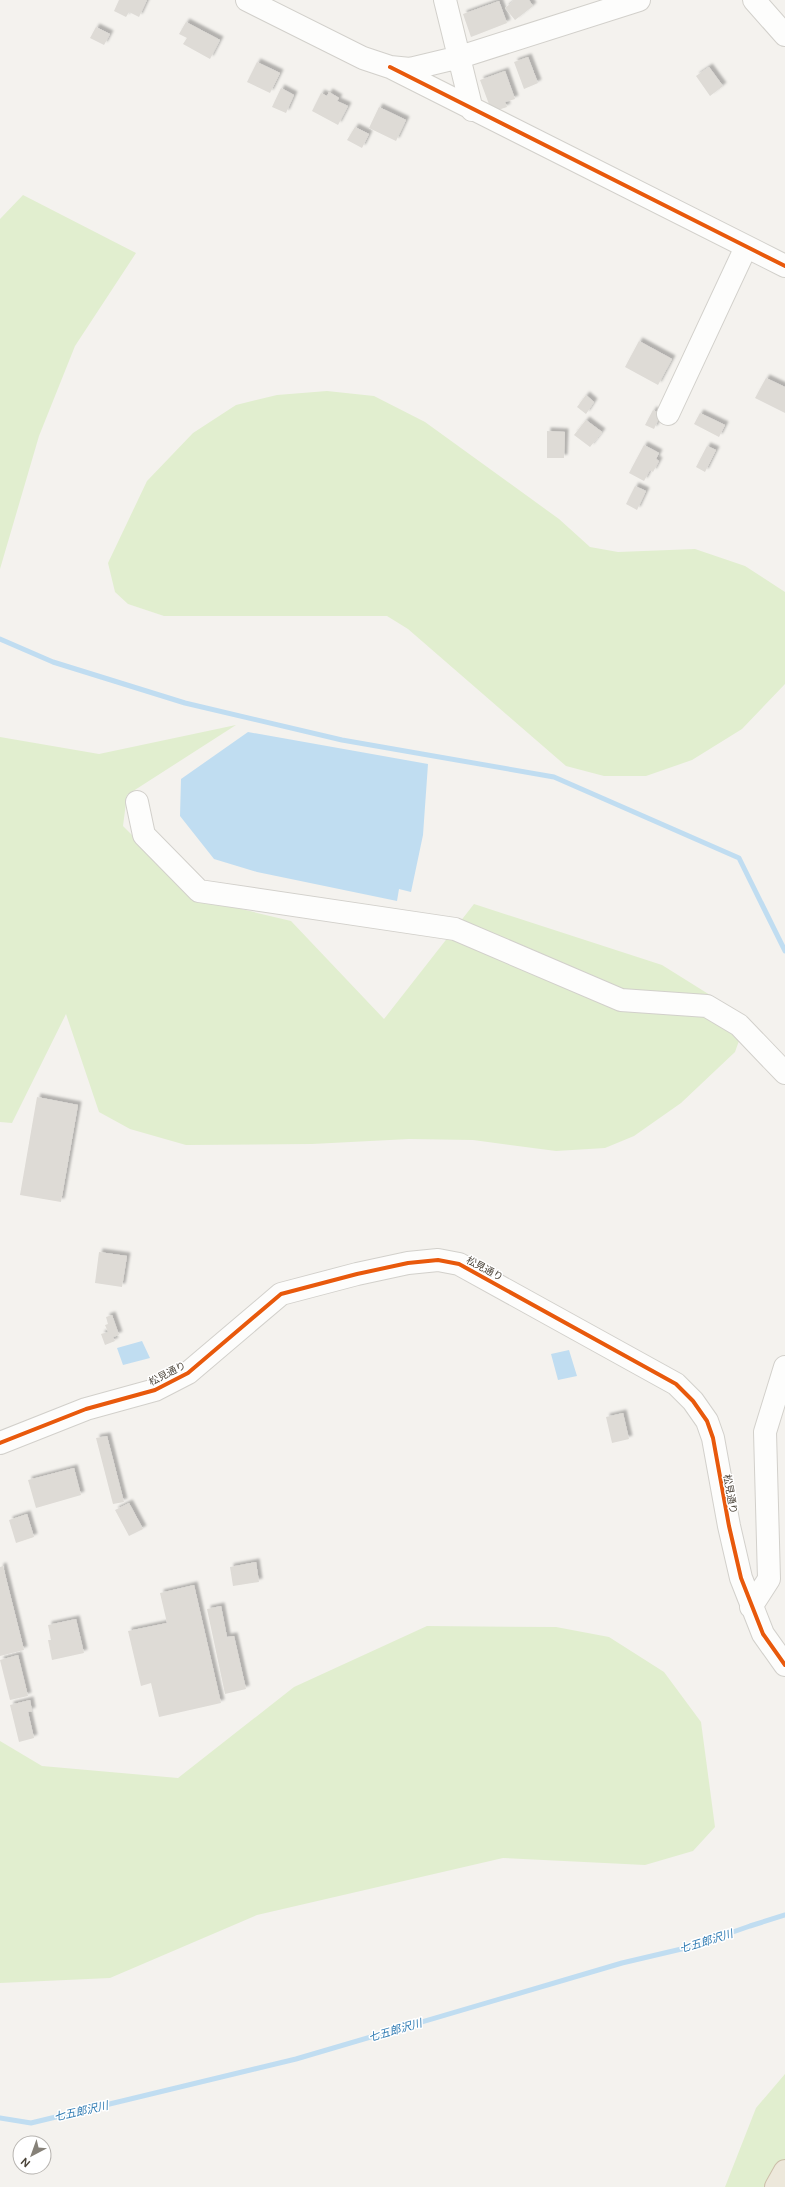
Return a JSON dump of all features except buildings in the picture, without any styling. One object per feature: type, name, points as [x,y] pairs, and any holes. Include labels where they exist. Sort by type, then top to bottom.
[{"type":"highway","points":[[776,2187],[785,2171]]},
{"type":"street","points":[[247,0],[363,58],[390,67],[472,110],[785,266]]},
{"type":"street","points":[[445,0],[472,110]]},
{"type":"street","points":[[390,67],[410,69],[460,57],[639,0]]},
{"type":"street","points":[[754,0],[785,35]]},
{"type":"street","points":[[668,414],[746,247]]},
{"type":"street","points":[[137,802],[144,835],[199,892],[456,929],[621,1000],[707,1006],[739,1026],[785,1073]]},
{"type":"street","name":"松見通り","points":[[0,1443],[86,1409],[155,1390],[188,1373],[281,1294],[357,1274],[408,1263],[438,1260],[459,1264],[676,1384],[693,1401],[707,1421],[713,1438],[729,1526],[741,1578],[751,1607],[763,1634],[785,1665]]},
{"type":"street","points":[[751,1607],[769,1579],[765,1432],[785,1367]]},
{"type":"green space","points":[[23,195],[136,253],[75,346],[39,436],[0,569],[0,219]]},
{"type":"green space","points":[[327,391],[374,396],[425,422],[559,519],[590,547],[618,552],[695,549],[745,566],[785,592],[785,684],[742,729],[692,760],[646,776],[604,776],[566,766],[408,629],[387,616],[164,616],[128,604],[115,592],[108,563],[147,481],[193,433],[236,405],[277,395]]},
{"type":"green space","points":[[236,725],[127,795],[123,826],[195,898],[291,921],[384,1019],[474,904],[662,965],[734,1010],[745,1024],[735,1052],[681,1103],[634,1136],[605,1148],[556,1151],[473,1140],[409,1139],[312,1144],[186,1145],[130,1129],[99,1112],[66,1014],[12,1123],[0,1122],[0,737],[99,754]]},
{"type":"green space","points":[[427,1626],[556,1627],[609,1637],[664,1672],[701,1722],[715,1827],[693,1851],[645,1865],[503,1858],[257,1915],[110,1978],[0,1983],[0,1741],[42,1766],[178,1778],[294,1687]]},
{"type":"green space","points":[[785,2074],[785,2187],[725,2187],[756,2108]]},
{"type":"water","points":[[248,732],[428,764],[423,835],[411,892],[399,889],[397,901],[257,872],[214,859],[180,816],[181,779]]},
{"type":"water","points":[[142,1341],[150,1358],[123,1365],[117,1348]]},
{"type":"water","points":[[569,1350],[577,1376],[558,1380],[551,1354]]},
{"type":"waterway","points":[[0,639],[53,662],[185,703],[342,740],[554,777],[739,858],[785,951]]},
{"type":"waterway","name":"七五郎沢川","points":[[0,2118],[31,2123],[296,2059],[622,1963],[690,1947],[785,1915]]},
{"type":"cycle path","points":[[390,67],[785,266]]},
{"type":"cycle path","points":[[0,1443],[86,1409],[155,1390],[188,1373],[281,1294],[357,1274],[408,1263],[438,1260],[459,1264],[676,1384],[693,1401],[707,1421],[713,1438],[729,1526],[741,1578],[763,1634],[785,1665]]}]
